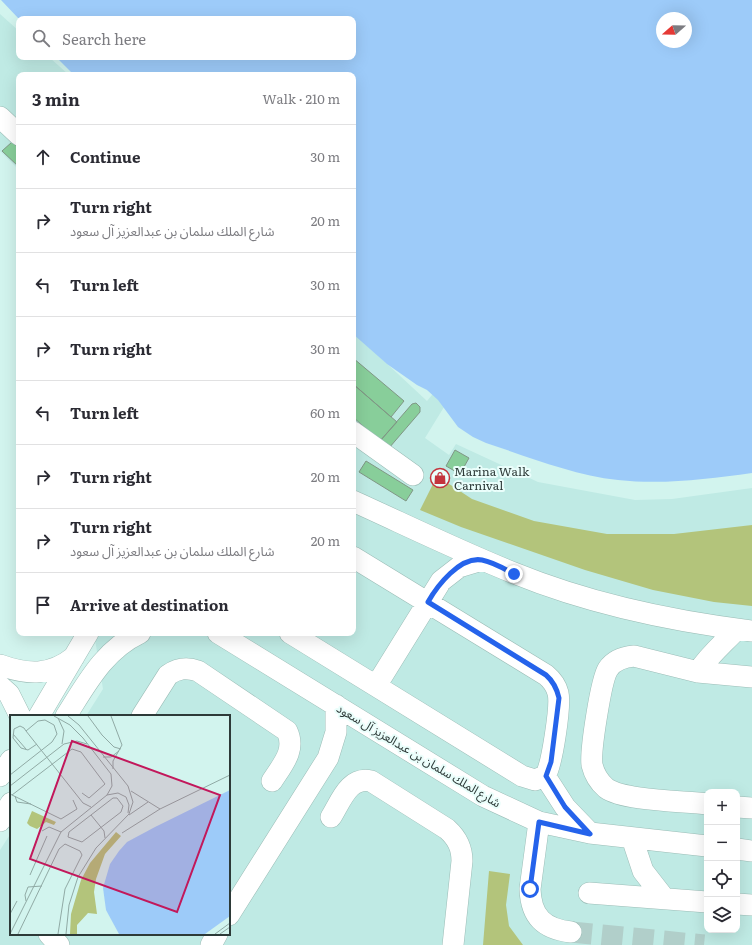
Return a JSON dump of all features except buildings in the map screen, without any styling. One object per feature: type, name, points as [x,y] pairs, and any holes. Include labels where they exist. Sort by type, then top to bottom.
[{"type":"street","points":[[0,117],[16,132]]},
{"type":"street","points":[[356,434],[413,475]]},
{"type":"street","points":[[356,502],[482,560],[556,588],[598,601],[676,620],[745,630]]},
{"type":"street","points":[[295,636],[528,779],[541,779],[546,776],[551,762],[559,698],[551,679],[356,559]]},
{"type":"street","points":[[376,686],[441,581],[449,574],[470,562],[482,560]]},
{"type":"street","points":[[698,672],[706,659],[745,630]]},
{"type":"street","points":[[40,715],[86,636]]},
{"type":"street","points":[[67,715],[106,657],[117,646],[135,636]]},
{"type":"street","name":"شارع الملك سلمان بن عبدالعزيز آل سعود","points":[[227,636],[483,796],[539,822],[590,834],[704,844]]},
{"type":"street","points":[[0,665],[27,673],[40,673],[54,670],[66,664],[76,655]]},
{"type":"street","points":[[704,804],[634,797],[616,793],[605,787],[599,780],[592,764],[605,675],[613,663],[626,656],[634,656],[698,672],[752,677]]},
{"type":"street","points":[[143,715],[168,675],[174,671],[186,668],[198,671],[282,725],[287,730],[290,737],[290,751],[272,780]]},
{"type":"street","points":[[0,686],[9,694],[20,715]]},
{"type":"street","points":[[230,914],[321,770],[333,746],[336,732],[336,705]]},
{"type":"street","points":[[0,776],[10,761]]},
{"type":"street","points":[[546,776],[565,807],[590,834]]},
{"type":"street","points":[[331,817],[350,786],[355,782],[366,780],[371,781],[447,829],[454,835],[462,851],[462,861],[453,945]]},
{"type":"street","points":[[0,821],[10,805]]},
{"type":"street","points":[[740,807],[752,808]]},
{"type":"street","points":[[539,822],[530,899],[533,909],[542,922],[556,930],[571,932]]},
{"type":"street","points":[[632,838],[643,871],[664,898]]},
{"type":"street","points":[[740,849],[752,851]]},
{"type":"street","points":[[589,893],[704,902]]},
{"type":"street","points":[[740,904],[752,905]]},
{"type":"street","points":[[50,935],[59,945]]},
{"type":"street","points":[[210,945],[216,935]]},
{"type":"shaded area","points":[[0,14],[16,28],[16,60],[52,60],[66,72],[16,72],[16,167],[0,151]]},
{"type":"shaded area","points":[[356,335],[427,401],[440,385],[452,394],[425,438],[449,455],[456,444],[538,482],[635,500],[672,499],[752,488],[752,945],[0,945],[0,850],[10,835],[10,935],[230,935],[230,715],[87,715],[103,689],[94,636],[356,636]]},
{"type":"green space","points":[[437,476],[472,499],[534,521],[607,534],[674,534],[752,525],[752,606],[714,602],[653,590],[585,570],[461,527],[420,510]]},
{"type":"green space","points":[[489,871],[510,874],[506,905],[509,926],[523,945],[483,945]]},
{"type":"water","points":[[1,0],[752,0],[752,473],[669,482],[618,480],[584,474],[535,460],[486,443],[473,437],[458,427],[438,400],[427,390],[417,385],[387,364],[356,337],[356,72],[71,72],[59,60],[356,60],[356,16],[16,16]]},
{"type":"tunnel","points":[[571,932],[704,945]]},
{"type":"place","name":"Marina Walk Carnival","points":[[440,478]]},
{"type":"route","points":[[514,574],[482,560],[470,562],[459,567],[441,581],[428,602],[546,675],[555,685],[559,698],[551,762],[546,776],[565,807],[590,834],[539,822],[530,889]]}]
